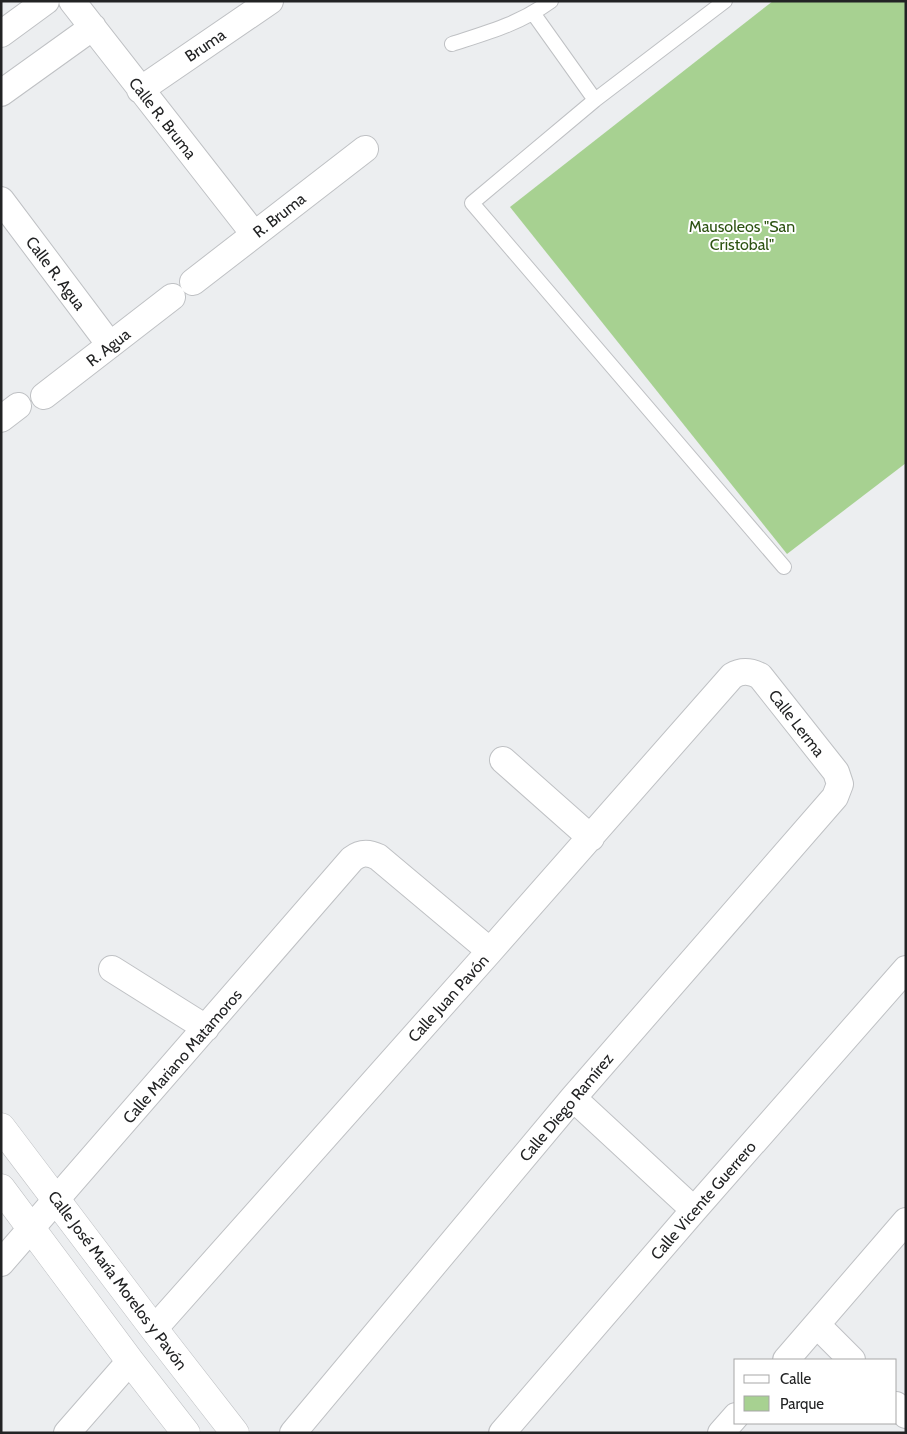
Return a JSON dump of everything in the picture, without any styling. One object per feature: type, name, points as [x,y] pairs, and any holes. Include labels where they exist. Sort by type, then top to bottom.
[{"type":"street","points":[[1,34],[46,1]]},
{"type":"street","name":"Calle R. Bruma","points":[[72,1],[254,234]]},
{"type":"street","name":"Bruma","points":[[140,90],[270,1]]},
{"type":"street","points":[[1,93],[93,27]]},
{"type":"street","name":"R. Bruma","points":[[193,282],[364,148]]},
{"type":"street","name":"Calle R. Agua","points":[[1,200],[110,345]]},
{"type":"street","name":"R. Agua","points":[[44,396],[172,297]]},
{"type":"street","name":"Calle Lerma","points":[[745,671],[753,672],[760,676],[836,772],[840,784]]},
{"type":"street","name":"Calle Juan Pavón","points":[[154,1330],[591,838],[732,676],[738,672],[745,671]]},
{"type":"street","points":[[503,760],[591,838]]},
{"type":"street","name":"Calle Diego Ramírez","points":[[293,1433],[573,1098],[835,797],[840,784]]},
{"type":"street","name":"Calle Mariano Matamoros","points":[[1,1263],[352,859],[358,855],[364,853],[378,857],[490,951]]},
{"type":"street","name":"Calle Vicente Guerrero","points":[[502,1433],[906,968]]},
{"type":"street","points":[[112,969],[206,1028]]},
{"type":"street","points":[[573,1098],[694,1210]]},
{"type":"street","name":"Calle José María Morelos y Pavón","points":[[1,1127],[154,1330],[235,1433]]},
{"type":"street","points":[[1,1188],[186,1433]]},
{"type":"street","points":[[787,1359],[906,1221]]},
{"type":"street","points":[[817,1325],[851,1359]]},
{"type":"street","points":[[67,1433],[130,1361]]},
{"type":"street","points":[[897,1406],[906,1415]]},
{"type":"street","points":[[721,1433],[734,1418]]},
{"type":"lane","points":[[452,44],[497,30],[533,13],[551,1]]},
{"type":"lane","points":[[725,1],[595,100],[472,204],[784,567]]},
{"type":"lane","points":[[533,13],[595,100]]},
{"type":"green space","name":"Mausoleos \"San Cristobal\"","points":[[773,1],[906,1],[906,463],[787,554],[510,207]]}]
